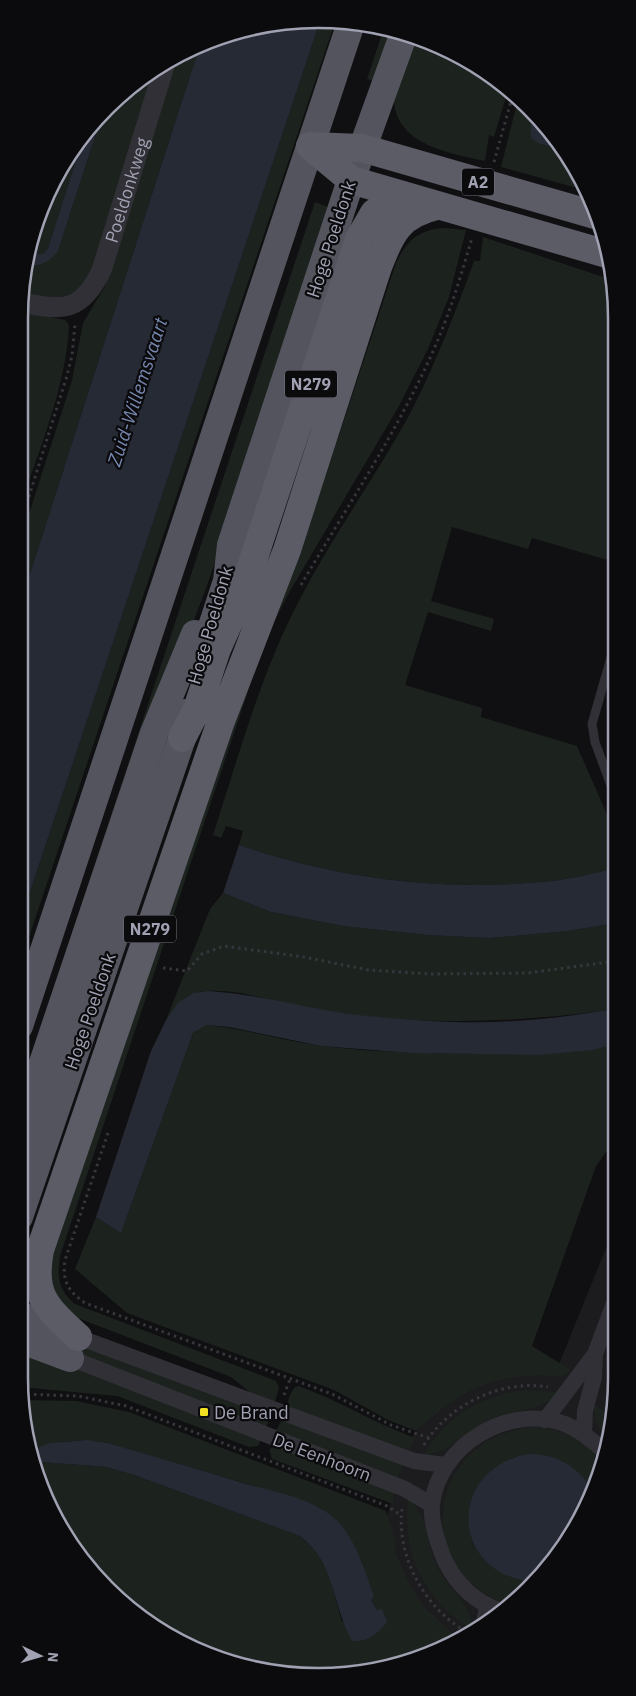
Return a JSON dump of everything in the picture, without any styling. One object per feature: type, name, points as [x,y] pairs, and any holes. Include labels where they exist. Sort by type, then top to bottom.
[{"type":"highway","points":[[28,999],[349,29]]},
{"type":"highway","name":"Hoge Poeldonk","points":[[28,1191],[182,738],[186,707],[227,581],[231,545],[351,180],[402,40]]},
{"type":"highway","name":"A2","points":[[310,146],[362,148],[588,212]]},
{"type":"highway","name":"A2","points":[[310,146],[351,180],[601,252]]},
{"type":"highway","name":"N279","points":[[182,738],[197,709],[217,649],[243,591],[359,239],[374,213],[404,195]]},
{"type":"highway","name":"N279","points":[[74,1347],[40,1293],[37,1272],[40,1250],[221,721],[286,550],[378,267],[391,236],[399,224],[410,215],[437,206]]},
{"type":"highway","name":"N279","points":[[28,1107],[154,733],[231,545]]},
{"type":"highway","points":[[28,1319],[74,1347]]},
{"type":"highway","points":[[28,1340],[74,1347]]},
{"type":"street","name":"Poeldonkweg","points":[[70,306],[85,297],[95,285],[102,269],[162,73]]},
{"type":"street","points":[[28,303],[56,308],[70,306]]},
{"type":"street","points":[[584,1434],[585,1411],[594,1376],[596,1354],[608,1320]]},
{"type":"street","name":"De Eenhoorn","points":[[74,1347],[244,1400],[414,1461],[446,1465]]},
{"type":"street","name":"De Eenhoorn","points":[[74,1347],[405,1489],[432,1505]]},
{"type":"street","points":[[544,1420],[596,1354]]},
{"type":"street","points":[[494,1609],[474,1599],[451,1574],[438,1543],[432,1505],[436,1486],[446,1465],[464,1445],[500,1423],[544,1420],[564,1423],[591,1437],[600,1447]]},
{"type":"lane","points":[[608,668],[592,724],[595,742],[608,777]]},
{"type":"path","points":[[494,163],[511,101]]},
{"type":"path","points":[[298,591],[405,407],[434,350],[454,298],[473,235]]},
{"type":"path","points":[[28,499],[72,356],[76,326],[70,306]]},
{"type":"path","points":[[163,968],[187,971],[202,954],[224,946],[304,957],[368,970],[432,974],[528,973],[608,962]]},
{"type":"path","points":[[160,977],[166,958]]},
{"type":"path","points":[[109,1128],[65,1260],[63,1272],[66,1285],[74,1295],[85,1303],[332,1394],[391,1426],[428,1438]]},
{"type":"path","points":[[28,1394],[78,1396],[109,1401],[387,1506],[401,1515]]},
{"type":"shaded area","points":[[318,28],[333,28],[28,940],[28,898]]},
{"type":"shaded area","points":[[382,35],[392,37],[376,81],[367,79]]},
{"type":"shaded area","points":[[414,44],[463,66],[506,97],[494,137],[489,135],[485,161],[441,150],[415,137],[404,128],[397,116],[394,101]]},
{"type":"shaded area","points":[[197,54],[28,580],[28,517],[72,380],[83,323],[105,286],[174,65]]},
{"type":"shaded area","points":[[150,81],[96,262],[89,275],[82,285],[67,295],[48,297],[28,295],[32,266],[58,251],[97,129],[126,100]]},
{"type":"shaded area","points":[[516,106],[532,122],[531,125],[540,144],[553,147],[578,188],[501,167]]},
{"type":"shaded area","points":[[78,155],[48,248],[43,254],[35,253],[43,225],[57,190]]},
{"type":"shaded area","points":[[315,202],[331,208],[209,580],[28,1068]]},
{"type":"shaded area","points":[[445,228],[466,230],[449,297],[428,349],[399,406],[290,591],[274,622],[259,658],[60,1256],[60,1283],[65,1294],[75,1304],[276,1381],[279,1388],[274,1405],[252,1394],[231,1377],[70,1315],[53,1291],[49,1275],[51,1246],[292,560],[315,508],[396,263],[405,248],[415,237],[421,233]]},
{"type":"shaded area","points":[[483,237],[606,278],[608,299],[608,559],[532,538],[528,549],[452,527],[431,601],[494,619],[491,631],[428,612],[405,685],[482,708],[481,717],[577,746],[608,817],[608,870],[560,880],[519,884],[438,884],[357,875],[278,857],[239,845],[243,831],[226,826],[221,838],[213,835],[262,684],[287,625],[314,573],[413,408],[446,335],[474,261],[480,261]]},
{"type":"shaded area","points":[[28,313],[65,320],[69,325],[63,373],[28,484]]},
{"type":"shaded area","points":[[223,893],[271,912],[343,926],[427,935],[490,938],[568,931],[608,924],[608,1010],[551,1017],[486,1021],[421,1020],[332,1012],[240,993],[207,991],[194,994],[183,1000],[166,1020],[210,909]]},
{"type":"shaded area","points":[[207,1025],[322,1046],[398,1052],[546,1054],[581,1051],[608,1046],[608,1149],[596,1166],[532,1346],[571,1370],[562,1377],[519,1376],[483,1385],[450,1403],[416,1431],[388,1420],[334,1390],[127,1313],[75,1269],[96,1217],[121,1233],[193,1033]]},
{"type":"shaded area","points":[[608,1243],[608,1397],[606,1416],[599,1453],[579,1506],[560,1539],[548,1555],[510,1596],[463,1630],[425,1648],[386,1520],[407,1444],[438,1402],[500,1372],[557,1369]]},
{"type":"shaded area","points":[[28,1324],[271,1415],[266,1428],[28,1337]]},
{"type":"shaded area","points":[[28,1351],[261,1439],[258,1446],[249,1447],[117,1396],[28,1388]]},
{"type":"shaded area","points":[[299,1386],[415,1438],[408,1452],[290,1411],[288,1401],[290,1395],[295,1387]]},
{"type":"shaded area","points":[[525,1390],[560,1392],[544,1404],[489,1420],[450,1446],[424,1455],[443,1429],[466,1410],[494,1397]]},
{"type":"shaded area","points":[[28,1400],[76,1401],[129,1412],[386,1511],[393,1532],[396,1553],[408,1582],[424,1607],[454,1635],[393,1659],[337,1668],[299,1668],[261,1663],[225,1653],[190,1639],[157,1620],[141,1608],[100,1570],[66,1523],[57,1506],[40,1462],[106,1467],[134,1475],[300,1536],[309,1544],[323,1564],[332,1586],[342,1622],[377,1610],[371,1600],[361,1560],[347,1534],[333,1517],[318,1507],[288,1496],[108,1443],[71,1441],[36,1449]]},
{"type":"shaded area","points":[[594,1404],[606,1412],[603,1434],[597,1424]]},
{"type":"shaded area","points":[[282,1419],[403,1465],[397,1480],[275,1433]]},
{"type":"shaded area","points":[[540,1427],[568,1435],[590,1448],[598,1456],[588,1484],[585,1479],[516,1456],[491,1470],[472,1543],[484,1558],[498,1570],[514,1578],[525,1581],[503,1602],[476,1587],[454,1562],[444,1533],[444,1503],[454,1475],[474,1451],[503,1434]]},
{"type":"shaded area","points":[[275,1445],[395,1490],[393,1504],[272,1459],[269,1450]]},
{"type":"shaded area","points":[[408,1499],[420,1513],[436,1564],[464,1604],[472,1620],[472,1624],[468,1627],[441,1605],[429,1591],[413,1557],[407,1520]]},
{"type":"water","name":"Zuid-Willemsvaart","points":[[299,28],[318,28],[28,898],[28,580],[197,54],[243,37],[261,33]]},
{"type":"water","points":[[532,122],[553,147],[540,144],[531,138]]},
{"type":"water","points":[[97,129],[58,251],[44,263],[32,265],[35,253],[43,254],[48,248],[78,155]]},
{"type":"water","points":[[239,845],[317,867],[357,875],[438,884],[519,884],[560,880],[608,870],[608,924],[568,931],[490,938],[427,935],[343,926],[271,912],[223,893]]},
{"type":"water","points":[[208,991],[246,995],[358,1015],[444,1022],[529,1020],[608,1010],[608,1046],[593,1050],[538,1055],[412,1053],[321,1046],[229,1027],[207,1025],[193,1033],[121,1233],[96,1217],[151,1051],[166,1020],[178,1003],[193,993]]},
{"type":"water","points":[[87,1440],[108,1443],[289,1495],[322,1509],[340,1524],[353,1543],[374,1596],[371,1600],[377,1610],[382,1609],[387,1622],[380,1630],[367,1639],[352,1641],[340,1613],[327,1571],[311,1546],[300,1536],[134,1475],[106,1467],[40,1462],[36,1449],[50,1443]]},
{"type":"water","points":[[528,1454],[548,1456],[572,1467],[588,1484],[579,1506],[560,1539],[526,1580],[504,1574],[485,1560],[473,1541],[468,1520],[472,1498],[483,1479],[502,1463]]},
{"type":"place","name":"De Brand","points":[[204,1412]]}]
